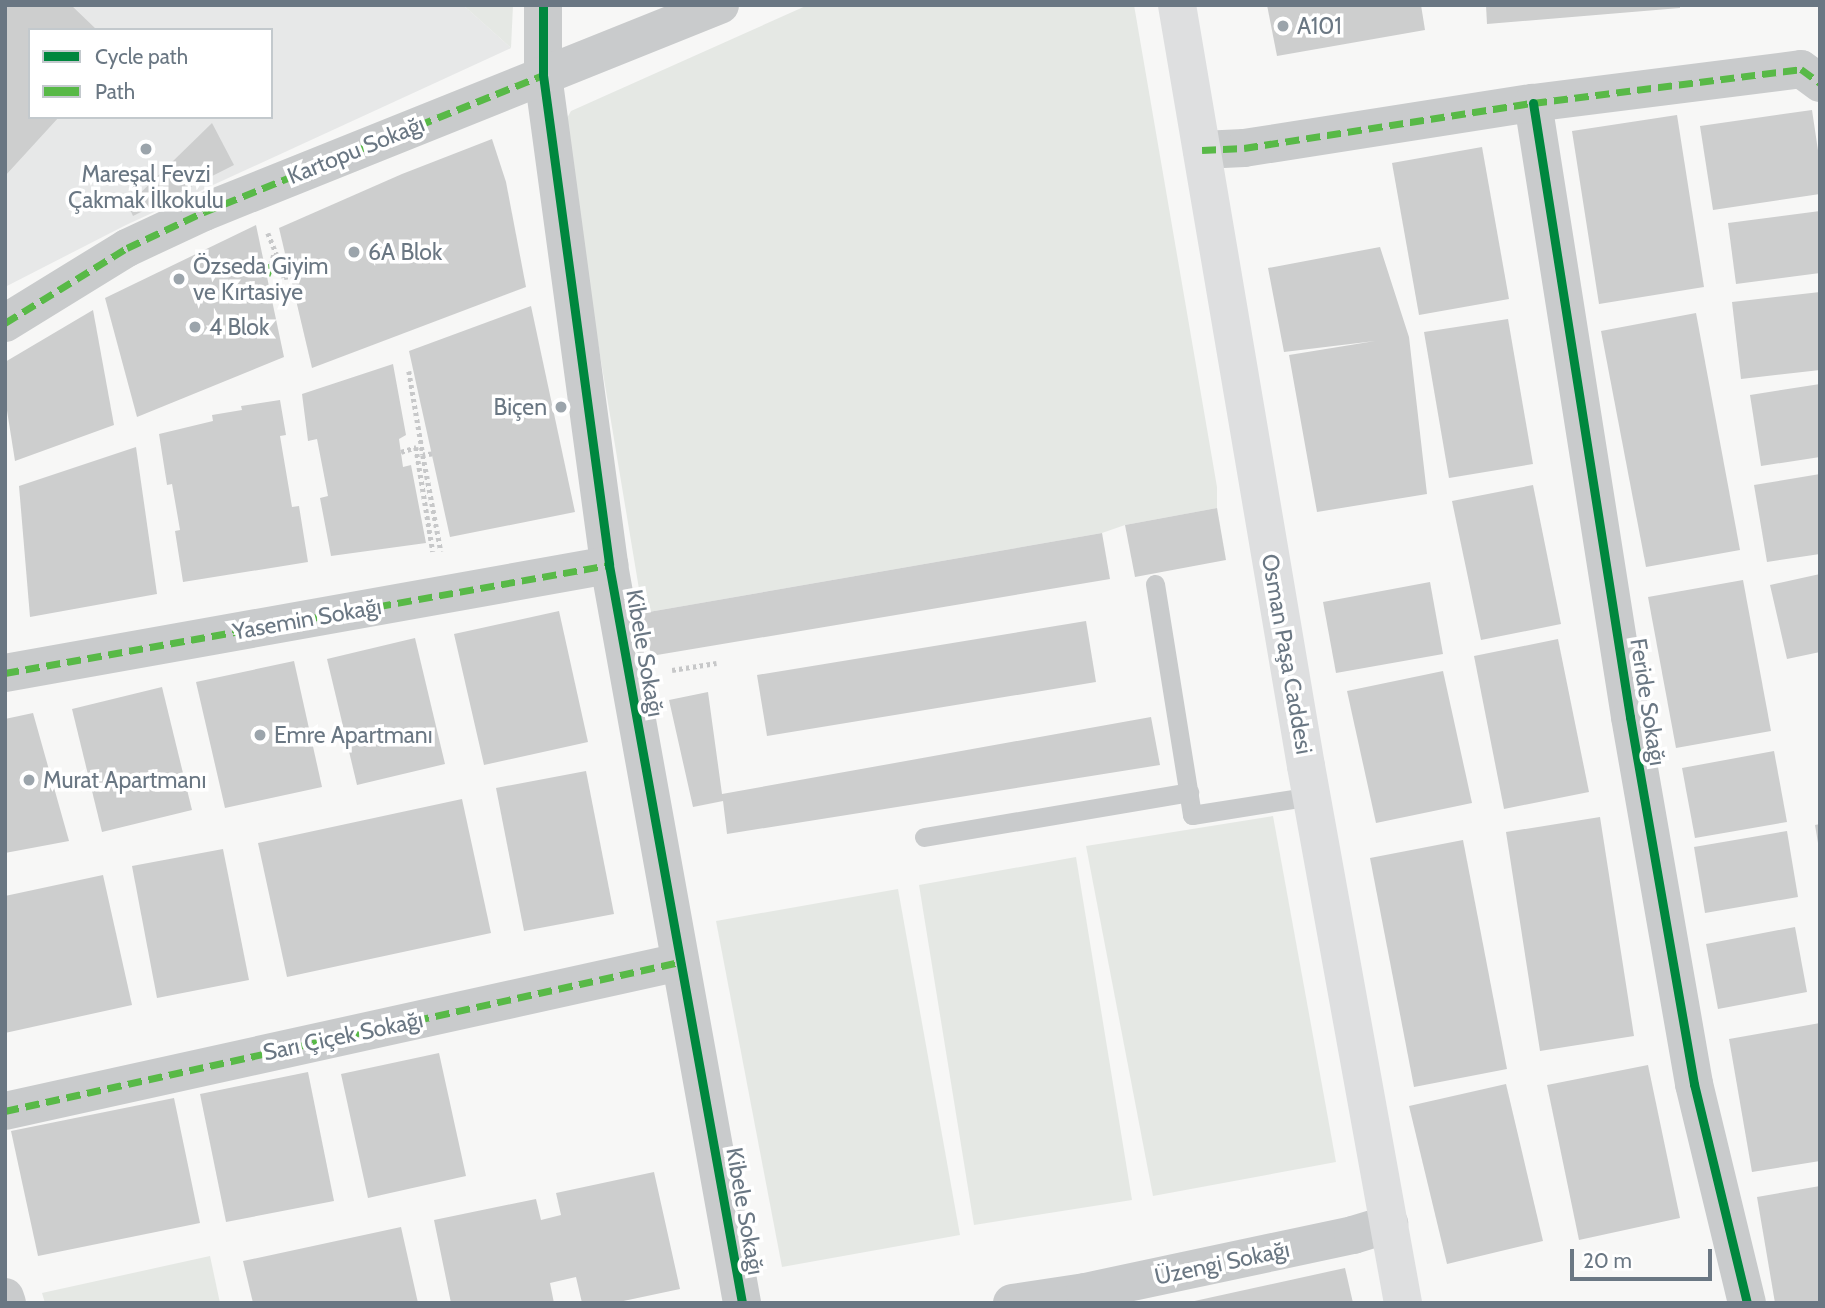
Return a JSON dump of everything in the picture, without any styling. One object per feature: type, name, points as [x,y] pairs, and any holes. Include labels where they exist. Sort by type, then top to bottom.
[{"type":"main road","name":"Osman Paşa Caddesi","points":[[1177,5],[1311,796],[1403,1303]]},
{"type":"street","name":"Kibele Sokağı","points":[[543,5],[543,75],[610,565],[742,1303]]},
{"type":"street","name":"Kartopu Sokağı","points":[[5,323],[127,248],[204,212],[720,5]]},
{"type":"street","points":[[1202,150],[1244,148],[1533,103],[1801,69],[1820,83]]},
{"type":"street","name":"Feride Sokağı","points":[[1533,103],[1630,717],[1692,1070],[1747,1303]]},
{"type":"street","name":"Yasemin Sokağı","points":[[5,673],[610,565]]},
{"type":"street","name":"Sarı Çiçek Sokağı","points":[[5,1111],[680,962]]},
{"type":"street","name":"Üzengi Sokağı","points":[[1012,1303],[1085,1297],[1353,1235],[1389,1224]]},
{"type":"street","points":[[5,1297],[7,1303]]},
{"type":"lane","points":[[1155,584],[1192,815],[1311,796]]},
{"type":"lane","points":[[924,837],[1189,792]]},
{"type":"path","points":[[280,263],[284,277],[291,275]]},
{"type":"path","points":[[409,372],[439,543]]},
{"type":"path","points":[[401,452],[416,447],[432,545]]},
{"type":"path","points":[[423,455],[432,454]]},
{"type":"shaded area","name":"Mareşal Fevzi Çakmak İlkokulu","points":[[5,5],[463,5],[511,48],[126,225],[5,287]]},
{"type":"shaded area","points":[[463,5],[513,5],[511,48]]},
{"type":"shaded area","points":[[808,5],[1134,5],[1217,487],[1217,508],[1125,525],[1102,533],[643,613],[562,127],[571,111]]},
{"type":"shaded area","points":[[1273,816],[1336,1162],[1153,1196],[1086,846]]},
{"type":"shaded area","points":[[1076,857],[1132,1200],[974,1225],[919,885]]},
{"type":"shaded area","points":[[898,889],[960,1235],[782,1267],[716,921]]},
{"type":"shaded area","points":[[210,1256],[220,1303],[45,1303],[42,1293]]},
{"type":"building","name":"Mareşal Fevzi Çakmak İlkokulu","points":[[5,5],[71,5],[95,28],[28,28],[28,119],[57,119],[5,176]]},
{"type":"building","points":[[1267,5],[1421,5],[1425,30],[1277,56]]},
{"type":"building","points":[[1486,5],[1680,5],[1680,8],[1487,24]]},
{"type":"building","points":[[1812,110],[1820,164],[1820,194],[1713,210],[1700,126]]},
{"type":"building","points":[[1677,115],[1704,287],[1599,304],[1572,131]]},
{"type":"building","points":[[212,123],[234,165],[133,216],[128,205]]},
{"type":"building","points":[[492,139],[506,182],[526,287],[312,368],[279,228],[402,174]]},
{"type":"building","points":[[1482,147],[1509,299],[1419,315],[1392,163]]},
{"type":"building","points":[[1820,211],[1820,273],[1736,284],[1728,223]]},
{"type":"building","name":"4 Blok","points":[[256,225],[284,357],[137,417],[105,298]]},
{"type":"building","points":[[1380,247],[1409,337],[1427,494],[1317,512],[1289,355],[1375,341],[1284,352],[1268,268]]},
{"type":"building","points":[[1820,292],[1820,370],[1741,379],[1732,302]]},
{"type":"building","points":[[531,306],[575,512],[450,537],[409,351]]},
{"type":"building","points":[[93,310],[114,425],[15,461],[5,398],[5,362]]},
{"type":"building","points":[[1696,313],[1740,550],[1646,567],[1601,331]]},
{"type":"building","points":[[1508,319],[1533,464],[1449,478],[1424,332]]},
{"type":"building","points":[[393,364],[406,435],[399,439],[403,467],[411,465],[426,543],[331,556],[320,498],[328,496],[317,439],[308,441],[302,394]]},
{"type":"building","points":[[1820,384],[1820,457],[1761,466],[1750,395]]},
{"type":"building","points":[[280,400],[286,435],[280,436],[292,507],[299,506],[308,562],[183,582],[175,531],[180,530],[172,484],[167,485],[159,434],[213,421],[212,415],[242,410],[241,406]]},
{"type":"building","points":[[136,447],[157,594],[30,617],[19,486]]},
{"type":"building","points":[[1820,474],[1820,554],[1767,562],[1754,485]]},
{"type":"building","points":[[1533,485],[1561,624],[1481,640],[1452,501]]},
{"type":"building","points":[[1217,508],[1226,560],[1135,577],[1125,525]]},
{"type":"building","points":[[1102,533],[1110,579],[651,656],[643,613]]},
{"type":"building","points":[[1820,574],[1820,652],[1787,659],[1770,585]]},
{"type":"building","points":[[1743,580],[1771,731],[1676,748],[1648,597]]},
{"type":"building","points":[[1430,582],[1443,654],[1336,673],[1323,602]]},
{"type":"building","points":[[559,611],[588,742],[484,765],[454,634]]},
{"type":"building","points":[[1086,621],[1096,682],[767,736],[757,675]]},
{"type":"building","points":[[415,638],[445,764],[357,785],[327,659]]},
{"type":"building","points":[[1558,639],[1589,792],[1504,809],[1474,656]]},
{"type":"building","name":"Emre Apartmanı","points":[[294,661],[322,787],[225,808],[196,682]]},
{"type":"building","points":[[1443,671],[1472,803],[1376,823],[1347,691]]},
{"type":"building","points":[[162,687],[192,810],[102,832],[72,709]]},
{"type":"building","points":[[708,692],[722,794],[1151,717],[1160,765],[727,834],[723,801],[693,807],[669,700]]},
{"type":"building","name":"Murat Apartmanı","points":[[33,713],[69,841],[5,853],[5,719]]},
{"type":"building","points":[[1774,751],[1787,822],[1695,838],[1682,768]]},
{"type":"building","points":[[586,771],[614,914],[524,931],[496,788]]},
{"type":"building","points":[[462,799],[491,933],[287,977],[258,843]]},
{"type":"building","points":[[1600,817],[1634,1036],[1540,1051],[1506,832]]},
{"type":"building","points":[[1820,824],[1820,843],[1818,843],[1815,825]]},
{"type":"building","points":[[1787,831],[1798,897],[1705,913],[1694,847]]},
{"type":"building","points":[[1463,840],[1507,1069],[1414,1087],[1370,858]]},
{"type":"building","points":[[223,849],[249,980],[157,998],[132,866]]},
{"type":"building","points":[[103,875],[132,1005],[5,1033],[5,896]]},
{"type":"building","points":[[1795,927],[1807,992],[1718,1009],[1706,944]]},
{"type":"building","points":[[1820,1023],[1820,1161],[1752,1172],[1729,1039]]},
{"type":"building","points":[[439,1053],[466,1176],[368,1198],[341,1074]]},
{"type":"building","points":[[1648,1065],[1680,1218],[1579,1240],[1547,1085]]},
{"type":"building","points":[[308,1072],[334,1201],[226,1222],[200,1094]]},
{"type":"building","points":[[1506,1084],[1543,1241],[1447,1264],[1409,1106]]},
{"type":"building","points":[[174,1098],[200,1223],[38,1256],[11,1131]]},
{"type":"building","points":[[654,1172],[680,1289],[614,1303],[582,1303],[576,1277],[550,1283],[554,1303],[451,1303],[434,1220],[536,1199],[541,1220],[561,1215],[556,1193]]},
{"type":"building","points":[[1820,1186],[1820,1303],[1775,1303],[1757,1197]]},
{"type":"building","points":[[401,1227],[418,1303],[253,1303],[243,1261]]},
{"type":"building","points":[[1345,1268],[1353,1303],[1190,1303],[1190,1302]]},
{"type":"marked path","points":[[1202,150],[1244,148],[1533,103],[1801,69],[1820,83]]},
{"type":"marked path","points":[[5,323],[127,248],[204,212],[543,75]]},
{"type":"marked path","points":[[267,275],[271,265]]},
{"type":"marked path","points":[[5,673],[609,565]]},
{"type":"marked path","points":[[5,1111],[680,962]]},
{"type":"cycle path","points":[[543,5],[543,75],[609,565],[742,1303]]},
{"type":"cycle path","points":[[1533,103],[1630,717],[1694,1084],[1747,1303]]},
{"type":"place","name":"A101","points":[[1283,26]]},
{"type":"place","name":"Mareşal Fevzi Çakmak İlkokulu","points":[[146,149]]},
{"type":"place","name":"6A Blok","points":[[354,252]]},
{"type":"place","name":"Özseda Giyim ve Kırtasiye","points":[[179,279]]},
{"type":"place","name":"4 Blok","points":[[195,327]]},
{"type":"place","name":"Biçen","points":[[561,407]]},
{"type":"place","name":"Emre Apartmanı","points":[[260,735]]},
{"type":"place","name":"Murat Apartmanı","points":[[29,780]]}]
